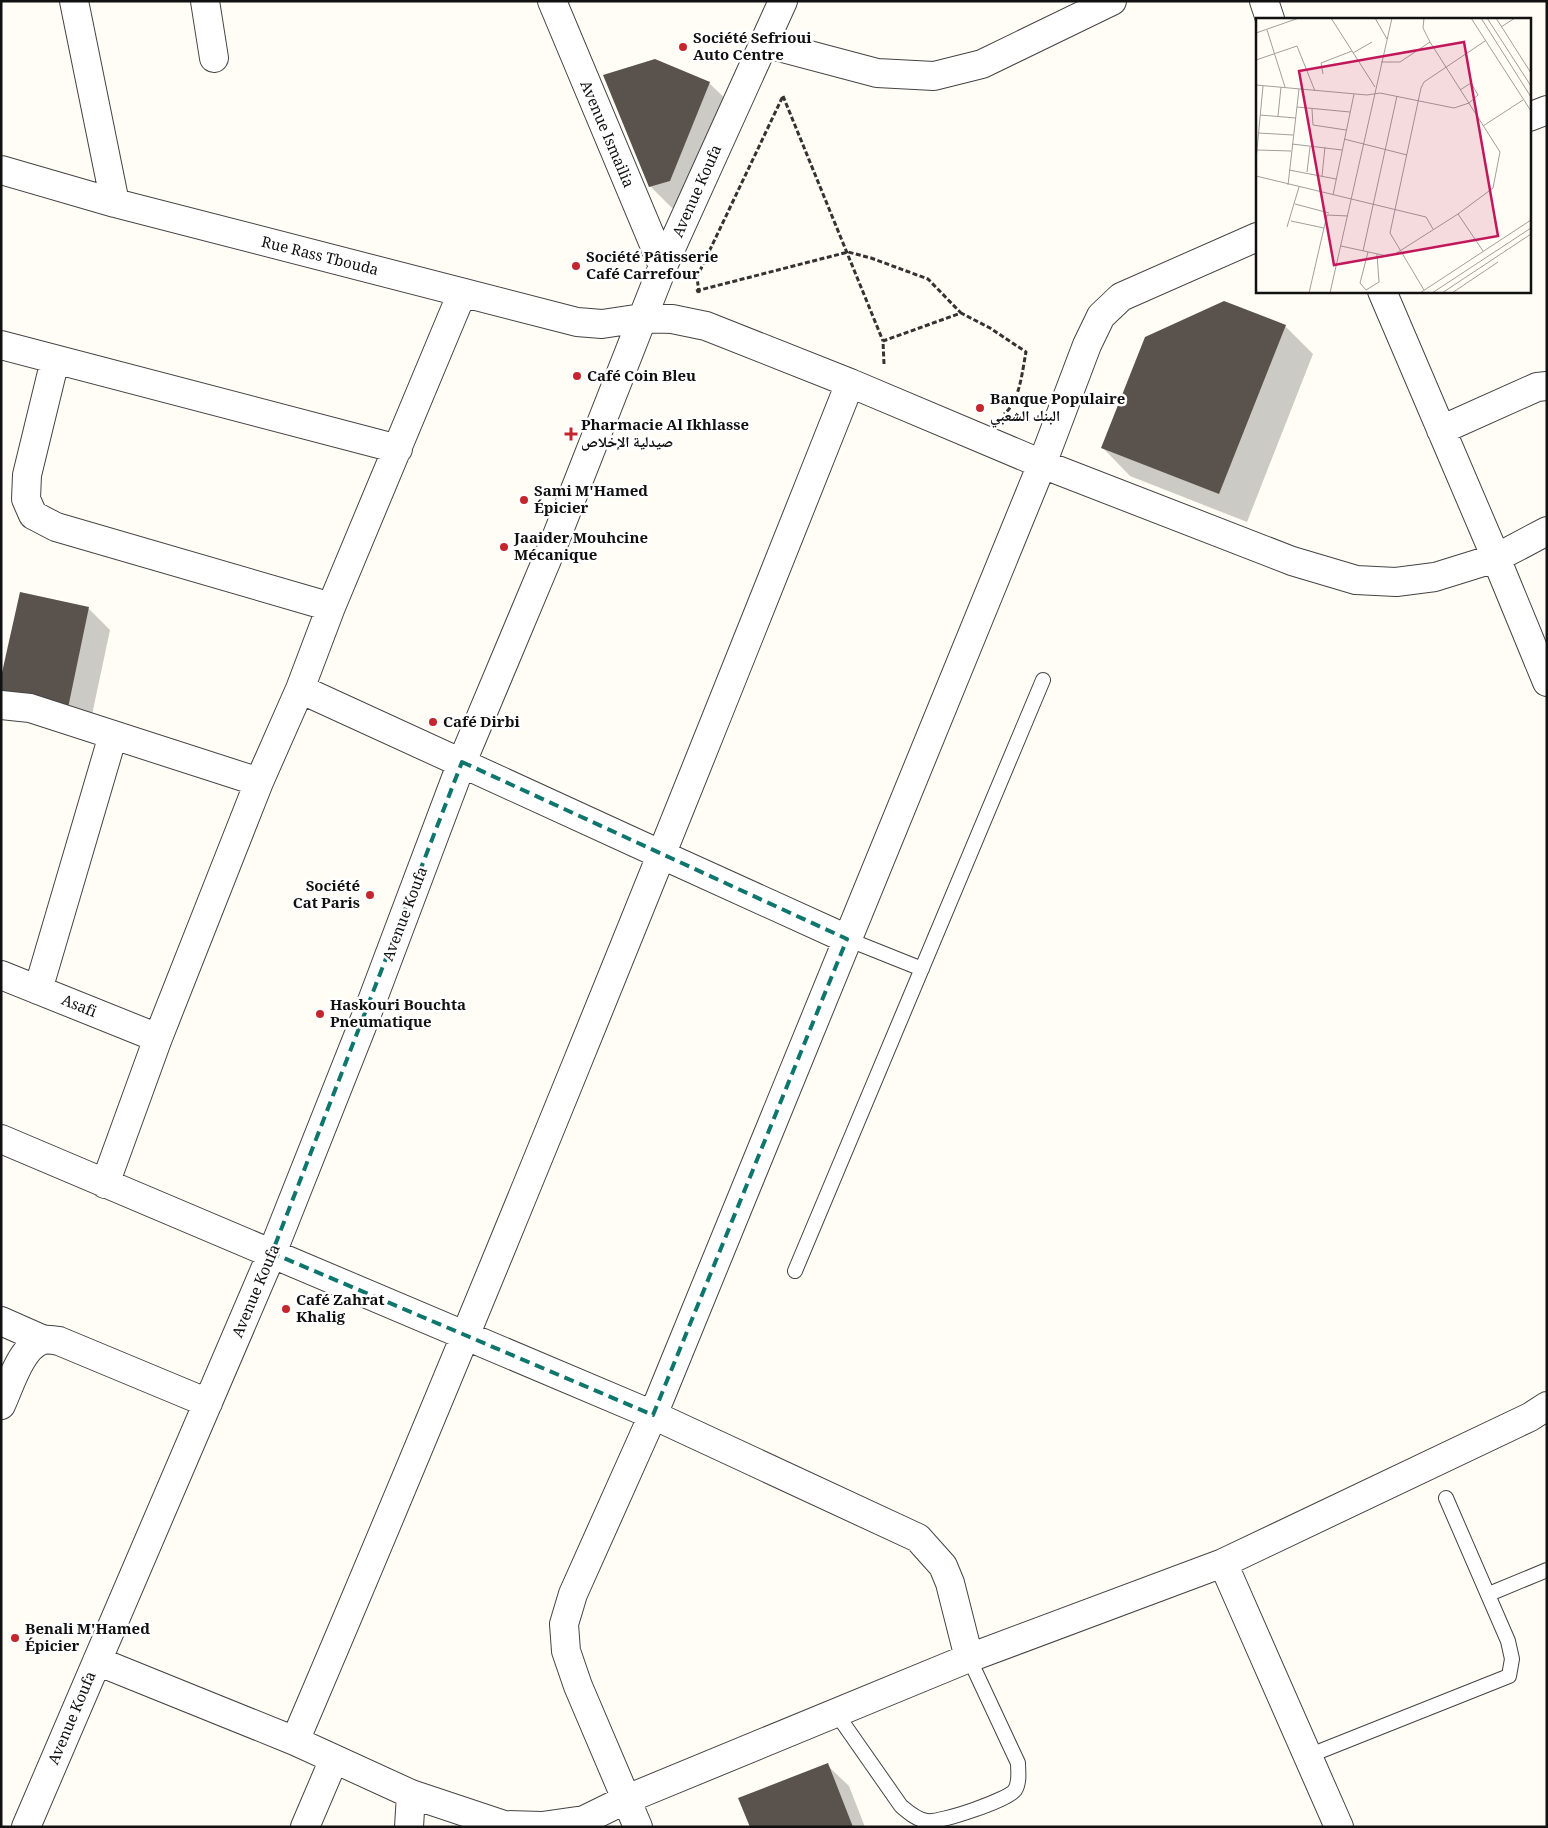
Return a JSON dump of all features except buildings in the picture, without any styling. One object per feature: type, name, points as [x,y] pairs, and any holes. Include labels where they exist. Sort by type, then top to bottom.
[{"type":"street","points":[[74,1],[115,203]]},
{"type":"street","points":[[205,1],[214,58]]},
{"type":"street","name":"Avenue Ismailia","points":[[552,1],[663,266]]},
{"type":"street","name":"Avenue Koufa","points":[[26,1827],[272,1254],[372,1001],[462,762],[556,538],[663,266],[783,1]]},
{"type":"street","points":[[764,43],[877,73],[934,76],[982,64],[1112,1]]},
{"type":"street","points":[[1264,1],[1270,18]]},
{"type":"street","points":[[1530,117],[1547,110]]},
{"type":"street","name":"Rue Rass Tbouda","points":[[1,170],[115,203],[577,322],[602,324],[642,318],[672,319],[706,326],[850,383],[1042,464],[1292,561],[1356,580],[1396,582],[1435,577],[1496,558],[1547,531]]},
{"type":"street","points":[[638,1827],[578,1686],[566,1651],[564,1624],[573,1594],[653,1415],[1042,464],[1087,345],[1101,316],[1121,297],[1256,237]]},
{"type":"street","points":[[1382,292],[1547,682]]},
{"type":"street","points":[[105,1184],[158,1038],[259,782],[300,689],[331,607],[462,293]]},
{"type":"street","points":[[1,345],[398,449]]},
{"type":"street","points":[[56,360],[28,475],[26,499],[33,515],[56,527],[331,607]]},
{"type":"street","points":[[296,1741],[381,1540],[662,856],[850,383]]},
{"type":"street","points":[[1441,430],[1537,387],[1547,386]]},
{"type":"street","points":[[300,689],[847,939]]},
{"type":"street","points":[[1,706],[30,708],[259,782]]},
{"type":"street","points":[[38,990],[113,735]]},
{"type":"street","name":"Asafi","points":[[1,975],[158,1038]]},
{"type":"street","points":[[1,1139],[653,1415],[918,1538],[943,1566],[950,1583],[969,1658]]},
{"type":"street","points":[[1,1321],[44,1340],[59,1341],[208,1402]]},
{"type":"street","points":[[1,1405],[25,1354],[33,1345],[44,1340]]},
{"type":"street","points":[[96,1661],[296,1741],[411,1794],[504,1825],[542,1826],[584,1820],[627,1799],[969,1658],[1222,1563],[1530,1417],[1547,1406]]},
{"type":"street","points":[[1222,1563],[1338,1827]]},
{"type":"street","points":[[305,1827],[334,1759]]},
{"type":"street","points":[[409,1827],[411,1794]]},
{"type":"lane","points":[[795,1270],[1043,680]]},
{"type":"lane","points":[[847,939],[922,969]]},
{"type":"lane","points":[[1308,1756],[1509,1676],[1512,1659],[1508,1641],[1446,1498]]},
{"type":"lane","points":[[1488,1594],[1547,1570]]},
{"type":"lane","points":[[836,1713],[901,1806],[912,1815],[928,1822],[943,1820],[1005,1798],[1014,1790],[1018,1779],[1018,1763],[969,1658]]},
{"type":"path","points":[[701,296],[698,290],[697,277],[783,96],[883,342],[884,372]]},
{"type":"path","points":[[672,319],[679,306],[688,296],[698,290],[848,252],[871,258],[928,279],[961,313],[990,328],[1026,352],[1016,396],[1008,411],[998,419]]},
{"type":"path","points":[[883,342],[961,313]]},
{"type":"highlighted area","points":[[462,762],[847,939],[653,1415],[272,1253]]},
{"type":"place","name":"Société Sefrioui Auto Centre","points":[[683,47]]},
{"type":"place","name":"Société Pâtisserie Café Carrefour","points":[[576,266]]},
{"type":"place","name":"Café Coin Bleu","points":[[577,376]]},
{"type":"place","name":"Banque Populaire البنك الشعبي","points":[[980,408]]},
{"type":"place","name":"Pharmacie Al Ikhlasse صيدلية الإخلاص","points":[[571,434]]},
{"type":"place","name":"Sami M'Hamed Épicier","points":[[524,500]]},
{"type":"place","name":"Jaaider Mouhcine Mécanique","points":[[504,547]]},
{"type":"place","name":"Café Dirbi","points":[[433,722]]},
{"type":"place","name":"Société Cat Paris","points":[[370,895]]},
{"type":"place","name":"Haskouri Bouchta Pneumatique","points":[[320,1014]]},
{"type":"place","name":"Café Zahrat Khalig","points":[[286,1309]]},
{"type":"place","name":"Benali M'Hamed Épicier","points":[[15,1638]]}]
